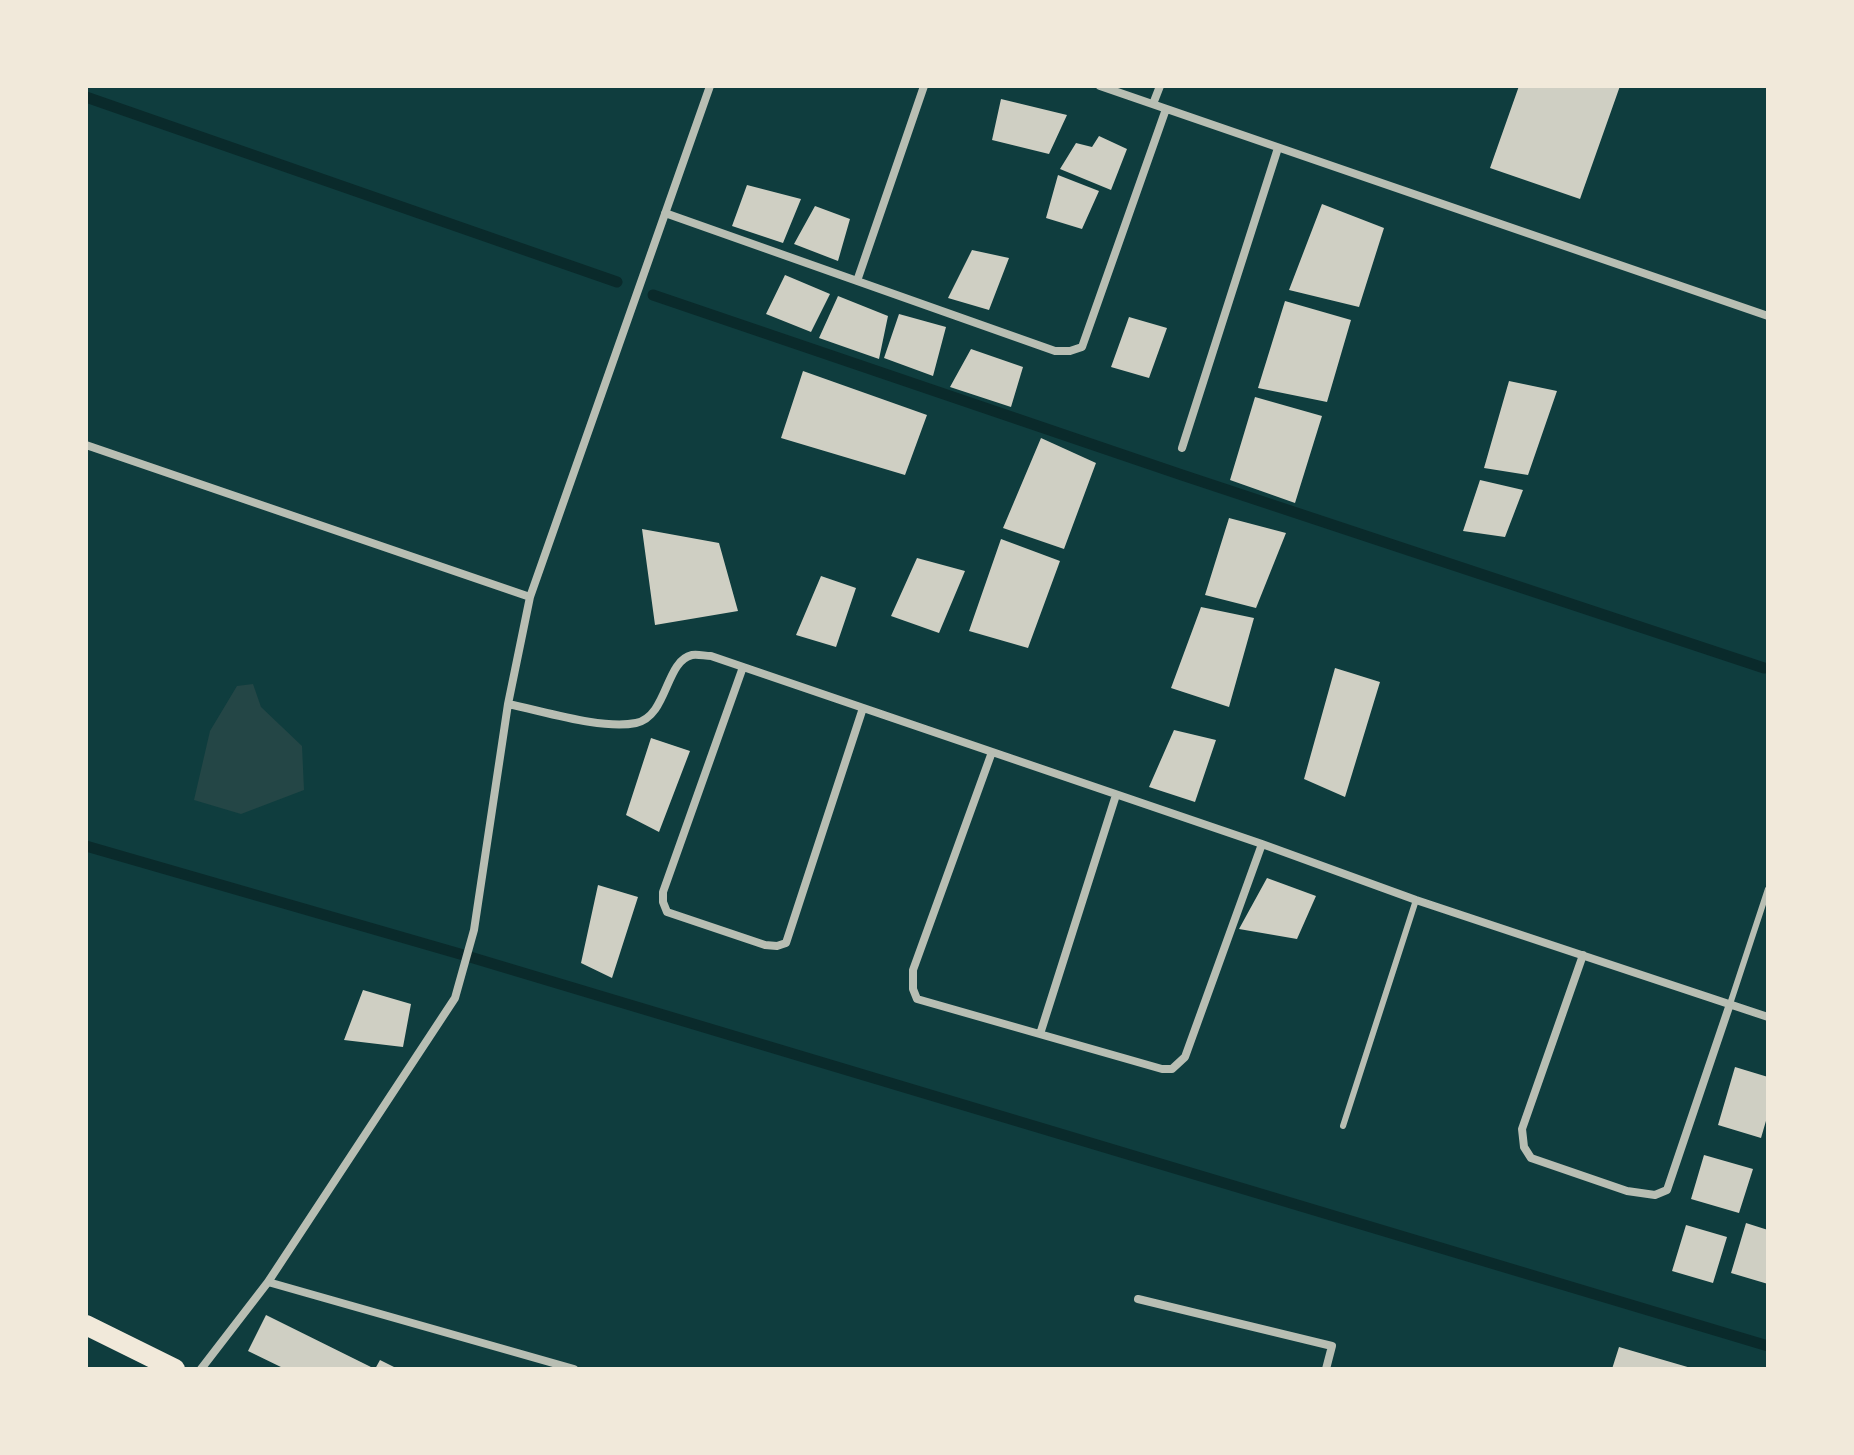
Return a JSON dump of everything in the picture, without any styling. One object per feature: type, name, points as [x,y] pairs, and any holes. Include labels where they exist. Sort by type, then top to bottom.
[{"type":"main road","points":[[86,1325],[175,1369]]},
{"type":"street","points":[[201,1369],[268,1282],[455,998],[471,939],[508,704],[530,597],[710,86]]},
{"type":"street","points":[[857,281],[924,86]]},
{"type":"street","points":[[1100,86],[1768,316]]},
{"type":"street","points":[[1153,104],[1160,86]]},
{"type":"street","points":[[665,213],[1055,351],[1070,351],[1082,347],[1166,109]]},
{"type":"street","points":[[1182,448],[1278,148]]},
{"type":"street","points":[[86,445],[530,597]]},
{"type":"street","points":[[508,704],[608,725],[638,723],[652,715],[681,660],[694,654],[711,656],[1262,844],[1416,900],[1768,1017]]},
{"type":"street","points":[[743,667],[663,892],[667,912],[765,945],[786,943],[863,708]]},
{"type":"street","points":[[992,752],[913,970],[913,989],[917,999],[1162,1069],[1172,1069],[1185,1057],[1262,844]]},
{"type":"street","points":[[1040,1034],[1116,795]]},
{"type":"street","points":[[1583,955],[1522,1129],[1524,1147],[1531,1158],[1627,1191],[1655,1195],[1667,1190],[1730,1004]]},
{"type":"street","points":[[268,1282],[574,1369]]},
{"type":"street","points":[[1138,1299],[1332,1346],[1326,1369]]},
{"type":"lane","points":[[1730,1004],[1768,889]]},
{"type":"lane","points":[[1343,1126],[1416,900]]},
{"type":"shaded area","points":[[253,684],[261,707],[302,746],[304,790],[241,814],[194,800],[210,731],[237,686]]},
{"type":"building","points":[[1519,86],[1620,86],[1580,199],[1490,168]]},
{"type":"building","points":[[1001,99],[1067,115],[1049,154],[992,140]]},
{"type":"building","points":[[1099,136],[1127,149],[1111,190],[1060,169],[1076,143],[1092,147]]},
{"type":"building","points":[[1058,175],[1099,191],[1082,229],[1046,218]]},
{"type":"building","points":[[747,185],[801,199],[783,243],[732,226]]},
{"type":"building","points":[[1322,204],[1384,228],[1359,307],[1289,290]]},
{"type":"building","points":[[815,206],[850,219],[838,261],[794,244]]},
{"type":"building","points":[[972,250],[1009,258],[989,310],[948,298]]},
{"type":"building","points":[[785,275],[830,294],[811,332],[766,314]]},
{"type":"building","points":[[838,296],[888,316],[879,359],[819,338]]},
{"type":"building","points":[[1285,301],[1351,320],[1327,402],[1258,388]]},
{"type":"building","points":[[899,314],[946,327],[933,376],[884,358]]},
{"type":"building","points":[[1129,317],[1167,328],[1149,378],[1111,367]]},
{"type":"building","points":[[971,349],[1023,367],[1011,407],[950,387]]},
{"type":"building","points":[[803,371],[927,415],[905,475],[781,438]]},
{"type":"building","points":[[1509,381],[1557,391],[1528,475],[1484,468]]},
{"type":"building","points":[[1255,397],[1322,416],[1295,503],[1230,480]]},
{"type":"building","points":[[1041,438],[1096,463],[1064,549],[1003,528]]},
{"type":"building","points":[[1480,480],[1523,490],[1505,537],[1463,531]]},
{"type":"building","points":[[1229,518],[1286,533],[1256,608],[1205,595]]},
{"type":"building","points":[[642,529],[719,543],[738,611],[655,625]]},
{"type":"building","points":[[1001,539],[1060,561],[1028,648],[969,631]]},
{"type":"building","points":[[917,558],[965,571],[939,633],[891,616]]},
{"type":"building","points":[[821,576],[856,588],[836,647],[796,635]]},
{"type":"building","points":[[1201,607],[1254,618],[1229,707],[1171,688]]},
{"type":"building","points":[[1335,668],[1380,682],[1345,797],[1304,779]]},
{"type":"building","points":[[1174,730],[1216,740],[1195,802],[1149,787]]},
{"type":"building","points":[[651,738],[690,751],[659,832],[626,815]]},
{"type":"building","points":[[1267,878],[1316,896],[1297,939],[1239,929]]},
{"type":"building","points":[[598,885],[638,897],[612,978],[581,963]]},
{"type":"building","points":[[363,990],[411,1004],[403,1047],[344,1040]]},
{"type":"building","points":[[1735,1067],[1768,1077],[1768,1114],[1761,1138],[1718,1125]]},
{"type":"building","points":[[1704,1155],[1753,1169],[1739,1213],[1691,1199]]},
{"type":"building","points":[[1746,1223],[1768,1230],[1768,1284],[1731,1273]]},
{"type":"building","points":[[1686,1225],[1727,1237],[1713,1283],[1672,1271]]},
{"type":"building","points":[[266,1315],[375,1369],[285,1369],[248,1351]]},
{"type":"building","points":[[1619,1347],[1691,1368],[1691,1369],[1612,1369]]},
{"type":"building","points":[[380,1360],[398,1369],[375,1369]]},
{"type":"waterway","points":[[86,97],[617,282]]},
{"type":"waterway","points":[[653,295],[1764,668]]},
{"type":"waterway","points":[[86,846],[460,954],[1768,1346]]}]
